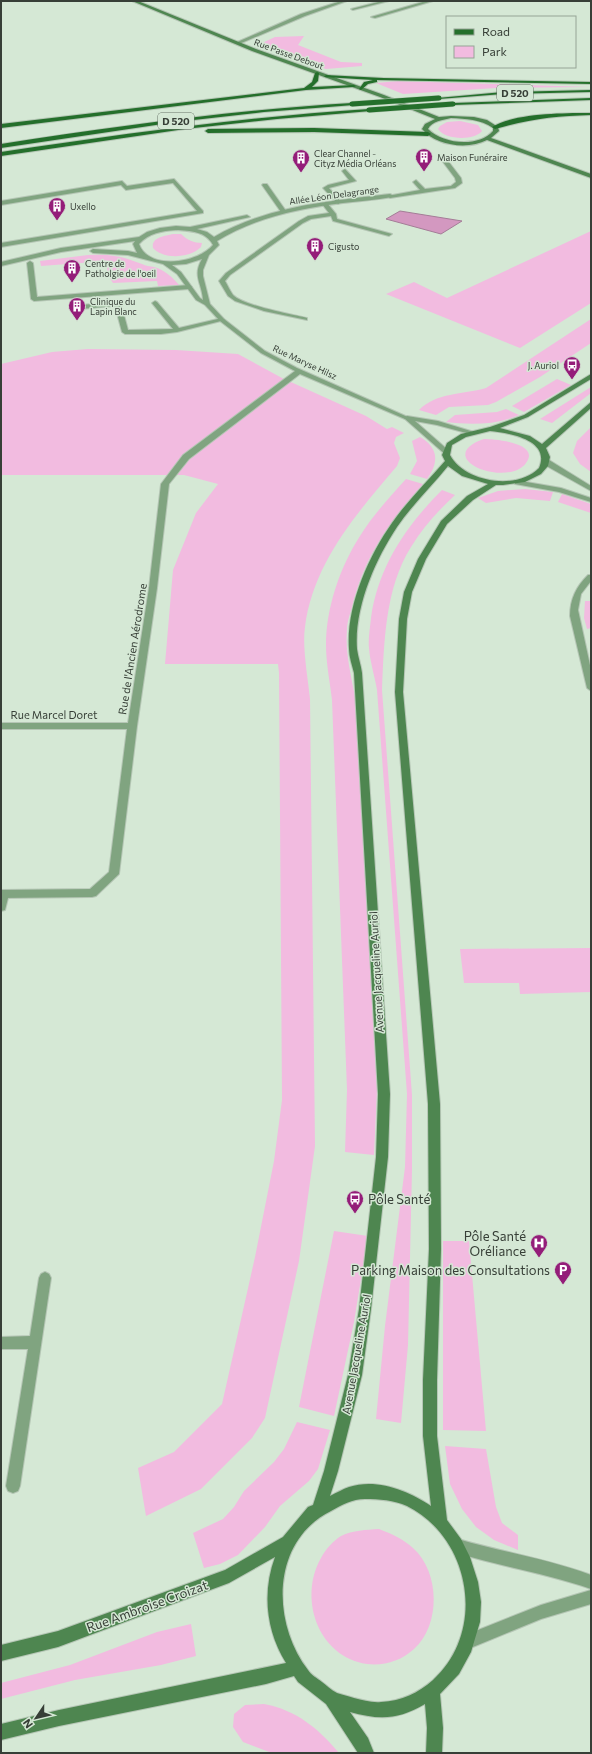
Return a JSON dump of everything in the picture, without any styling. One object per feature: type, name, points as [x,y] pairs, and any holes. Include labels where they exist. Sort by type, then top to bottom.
[{"type":"main road","name":"Rue Passe Debout","points":[[134,1],[238,43],[361,88],[439,119]]},
{"type":"main road","points":[[305,89],[312,86],[317,77],[317,73]]},
{"type":"main road","points":[[326,76],[383,79],[591,83]]},
{"type":"main road","points":[[361,88],[366,83],[383,79]]},
{"type":"main road","points":[[1,126],[305,89],[354,86]]},
{"type":"main road","name":"D 520","points":[[1,146],[157,122],[313,106],[503,94],[591,91]]},
{"type":"main road","name":"D 520","points":[[1,154],[210,125],[369,110],[453,104],[591,99]]},
{"type":"main road","points":[[495,127],[509,121],[527,118],[591,114]]},
{"type":"main road","points":[[451,117],[472,118],[486,122],[495,127],[496,131],[494,136],[488,139],[479,142],[455,143],[434,138],[428,134],[425,129],[427,125],[439,119],[451,117]]},
{"type":"main road","points":[[69,144],[107,144],[217,131],[307,130],[428,134]]},
{"type":"main road","points":[[488,139],[591,176]]},
{"type":"main road","points":[[490,430],[526,416],[591,376]]},
{"type":"main road","points":[[542,448],[591,404]]},
{"type":"main road","points":[[447,458],[461,474],[482,482],[518,482],[537,474],[543,469],[546,462],[546,455],[542,448],[537,443],[521,434],[490,430],[470,432]]},
{"type":"main road","name":"Avenue Jacqueline Auriol","points":[[320,1505],[335,1458],[355,1375],[365,1309],[382,1157],[383,1086],[358,673],[353,650],[353,632],[356,613],[366,578],[381,546],[395,524],[447,458],[449,444],[457,437],[470,432]]},
{"type":"main road","points":[[440,1522],[430,1436],[430,1380],[435,1249],[434,1104],[399,692],[400,670],[403,619],[408,592],[422,559],[444,523],[470,498],[494,483]]},
{"type":"main road","points":[[382,1492],[413,1502],[440,1522],[458,1546],[468,1568],[473,1592],[473,1616],[468,1641],[454,1670],[432,1692],[409,1706],[383,1711],[356,1708],[331,1698],[313,1686],[296,1668],[283,1644],[275,1619],[273,1592],[277,1566],[286,1543],[301,1522],[320,1505],[350,1493],[382,1492]]},
{"type":"main road","name":"Rue Ambroise Croizat","points":[[1,1653],[58,1639],[229,1576],[286,1543]]},
{"type":"main road","points":[[1,1732],[59,1718],[266,1676],[296,1668]]},
{"type":"main road","points":[[432,1692],[435,1728],[434,1753]]},
{"type":"main road","points":[[331,1698],[362,1744],[366,1753]]},
{"type":"street","points":[[238,43],[303,15],[345,1]]},
{"type":"street","points":[[353,9],[386,1]]},
{"type":"street","points":[[373,17],[431,1]]},
{"type":"street","points":[[408,3],[414,6]]},
{"type":"street","name":"Allée Léon Delagrange","points":[[214,240],[228,230],[282,211],[453,187],[459,183],[458,178],[446,162]]},
{"type":"street","points":[[338,202],[326,188],[353,181],[345,171]]},
{"type":"street","points":[[1,203],[122,183],[126,188],[174,180],[201,212],[1,245]]},
{"type":"street","points":[[416,182],[424,192]]},
{"type":"street","points":[[265,185],[282,211]]},
{"type":"street","points":[[325,204],[333,214],[335,220],[389,234]]},
{"type":"street","name":"Allée Léon Delagrange","points":[[188,229],[273,211],[282,211]]},
{"type":"street","points":[[305,319],[249,304],[233,297],[226,289],[222,281],[228,274],[301,222],[310,217],[333,214]]},
{"type":"street","points":[[151,226],[152,220]]},
{"type":"street","points":[[1,264],[61,250],[140,239],[155,231],[165,229],[188,229],[199,231],[208,235],[214,240]]},
{"type":"street","points":[[140,239],[136,244],[136,249],[145,257]]},
{"type":"street","name":"Rue Maryse Hilsz","points":[[207,304],[207,297],[201,282],[200,270],[207,256],[213,251],[216,245],[214,240]]},
{"type":"street","points":[[53,253],[116,251],[164,262],[187,262],[207,256]]},
{"type":"street","name":"Rue Maryse Hilsz","points":[[164,262],[179,273],[198,299],[207,304],[222,320],[263,352],[300,371],[407,418]]},
{"type":"street","points":[[30,263],[34,299],[190,287]]},
{"type":"street","points":[[155,303],[177,330]]},
{"type":"street","points":[[80,307],[118,304],[125,332],[161,332],[222,320]]},
{"type":"street","name":"Rue de l'Ancien Aérodrome","points":[[2,894],[92,894],[114,874],[132,726],[153,588],[165,484],[186,456],[300,371]]},
{"type":"street","points":[[407,418],[438,423],[470,432]]},
{"type":"street","points":[[407,418],[447,458]]},
{"type":"street","points":[[546,462],[573,480],[591,489]]},
{"type":"street","points":[[518,482],[561,490],[591,500]]},
{"type":"street","points":[[591,577],[579,589],[573,607],[591,688]]},
{"type":"street","name":"Rue Marcel Doret","points":[[1,726],[132,726]]},
{"type":"street","points":[[1,907],[2,894]]},
{"type":"street","points":[[13,1486],[45,1278]]},
{"type":"street","points":[[1,1343],[35,1342]]},
{"type":"street","points":[[458,1546],[569,1574],[591,1582]]},
{"type":"street","points":[[468,1641],[541,1612],[591,1598]]},
{"type":"green space","points":[[304,36],[298,45],[341,62],[362,63],[362,66],[326,69],[266,48],[262,43],[275,37]]},
{"type":"green space","points":[[398,81],[591,87],[496,88],[403,94],[376,83]]},
{"type":"green space","points":[[460,121],[478,125],[482,131],[473,136],[460,138],[442,133],[438,129],[447,122]]},
{"type":"green space","points":[[591,231],[591,303],[520,348],[386,294],[414,282],[447,298]]},
{"type":"green space","points":[[173,234],[181,234],[191,241],[202,243],[201,247],[196,251],[177,256],[170,256],[158,252],[153,248],[154,241],[156,239]]},
{"type":"green space","points":[[88,255],[116,256],[154,267],[168,274],[179,285],[158,286],[157,281],[113,283],[108,275],[107,267],[95,268],[94,262],[41,266],[40,261]]},
{"type":"green space","points":[[591,319],[591,343],[540,377],[496,402],[488,405],[449,407],[436,415],[419,410],[426,404],[442,397],[486,388]]},
{"type":"green space","points":[[88,349],[176,350],[238,354],[282,378],[366,416],[387,429],[392,427],[404,433],[396,437],[394,443],[400,458],[397,466],[352,521],[327,560],[317,581],[305,627],[305,653],[310,699],[315,1146],[299,1261],[265,1418],[252,1438],[201,1489],[146,1516],[138,1468],[174,1452],[222,1404],[255,1257],[274,1161],[282,1100],[279,673],[278,664],[165,664],[173,570],[196,513],[218,484],[184,475],[1,475],[1,364],[52,352]]},
{"type":"green space","points":[[557,379],[571,385],[524,412],[512,406]]},
{"type":"green space","points":[[591,387],[591,393],[552,423],[540,419]]},
{"type":"green space","points":[[506,409],[519,415],[501,421],[483,423],[465,424],[446,422],[455,415],[497,412]]},
{"type":"green space","points":[[591,427],[591,472],[580,464],[573,453],[577,441]]},
{"type":"green space","points":[[420,437],[431,446],[435,456],[434,467],[427,479],[410,474],[417,461],[412,441]]},
{"type":"green space","points":[[484,439],[506,441],[522,447],[527,451],[529,456],[526,463],[515,471],[499,473],[482,470],[475,467],[466,459],[466,451],[476,442]]},
{"type":"green space","points":[[406,479],[423,484],[399,513],[371,555],[357,588],[347,627],[348,655],[355,697],[377,1090],[374,1155],[345,1152],[347,1090],[332,700],[326,645],[328,617],[331,602],[346,561],[370,521]]},
{"type":"green space","points":[[525,489],[553,492],[550,501],[516,498],[486,503],[478,498],[498,491]]},
{"type":"green space","points":[[442,490],[455,495],[431,520],[411,547],[402,563],[396,580],[391,598],[385,635],[382,690],[412,1095],[408,1345],[401,1423],[376,1419],[385,1326],[405,1167],[407,1094],[377,690],[370,659],[369,641],[371,618],[375,599],[387,565],[396,548],[417,518]]},
{"type":"green space","points":[[562,494],[591,504],[591,513],[558,502]]},
{"type":"green space","points":[[585,601],[591,601],[591,628],[587,629],[584,618]]},
{"type":"green space","points":[[591,948],[591,992],[520,994],[519,983],[464,983],[460,949]]},
{"type":"green space","points":[[334,1231],[368,1236],[354,1322],[334,1416],[299,1407]]},
{"type":"green space","points":[[443,1241],[469,1241],[486,1431],[443,1430]]},
{"type":"green space","points":[[297,1422],[330,1430],[318,1469],[309,1481],[280,1506],[265,1527],[238,1555],[220,1564],[204,1568],[193,1533],[223,1519],[234,1507],[244,1491],[274,1462],[284,1449]]},
{"type":"green space","points":[[445,1446],[486,1449],[496,1507],[502,1523],[518,1535],[518,1550],[494,1540],[476,1527],[462,1509],[450,1484]]},
{"type":"green space","points":[[379,1529],[405,1542],[422,1558],[432,1584],[434,1598],[433,1613],[423,1639],[404,1657],[392,1662],[367,1664],[350,1659],[336,1650],[325,1638],[317,1623],[313,1607],[312,1590],[314,1574],[321,1558],[335,1540],[350,1533]]},
{"type":"green space","points":[[191,1624],[196,1656],[161,1665],[75,1680],[1,1699],[1,1683],[70,1665],[157,1632]]},
{"type":"green space","points":[[264,1704],[286,1711],[306,1721],[339,1753],[272,1753],[243,1742],[233,1727],[234,1714],[245,1705]]},
{"type":"shaded area","points":[[400,211],[462,221],[441,234],[386,219]]},
{"type":"place","name":"Maison Funéraire","points":[[424,172]]},
{"type":"place","name":"Clear Channel - Cityz Média Orléans","points":[[301,173]]},
{"type":"place","name":"Uxello","points":[[57,221]]},
{"type":"place","name":"Cigusto","points":[[315,261]]},
{"type":"place","name":"Centre de Patholgie de l'oeil","points":[[72,283]]},
{"type":"place","name":"Clinique du Lapin Blanc","points":[[77,321]]},
{"type":"place","name":"J. Auriol","points":[[572,380]]},
{"type":"place","name":"Pôle Santé","points":[[355,1214]]},
{"type":"place","name":"Pôle Santé Oréliance","points":[[539,1258]]},
{"type":"place","name":"Parking Maison des Consultations","points":[[563,1285]]}]
